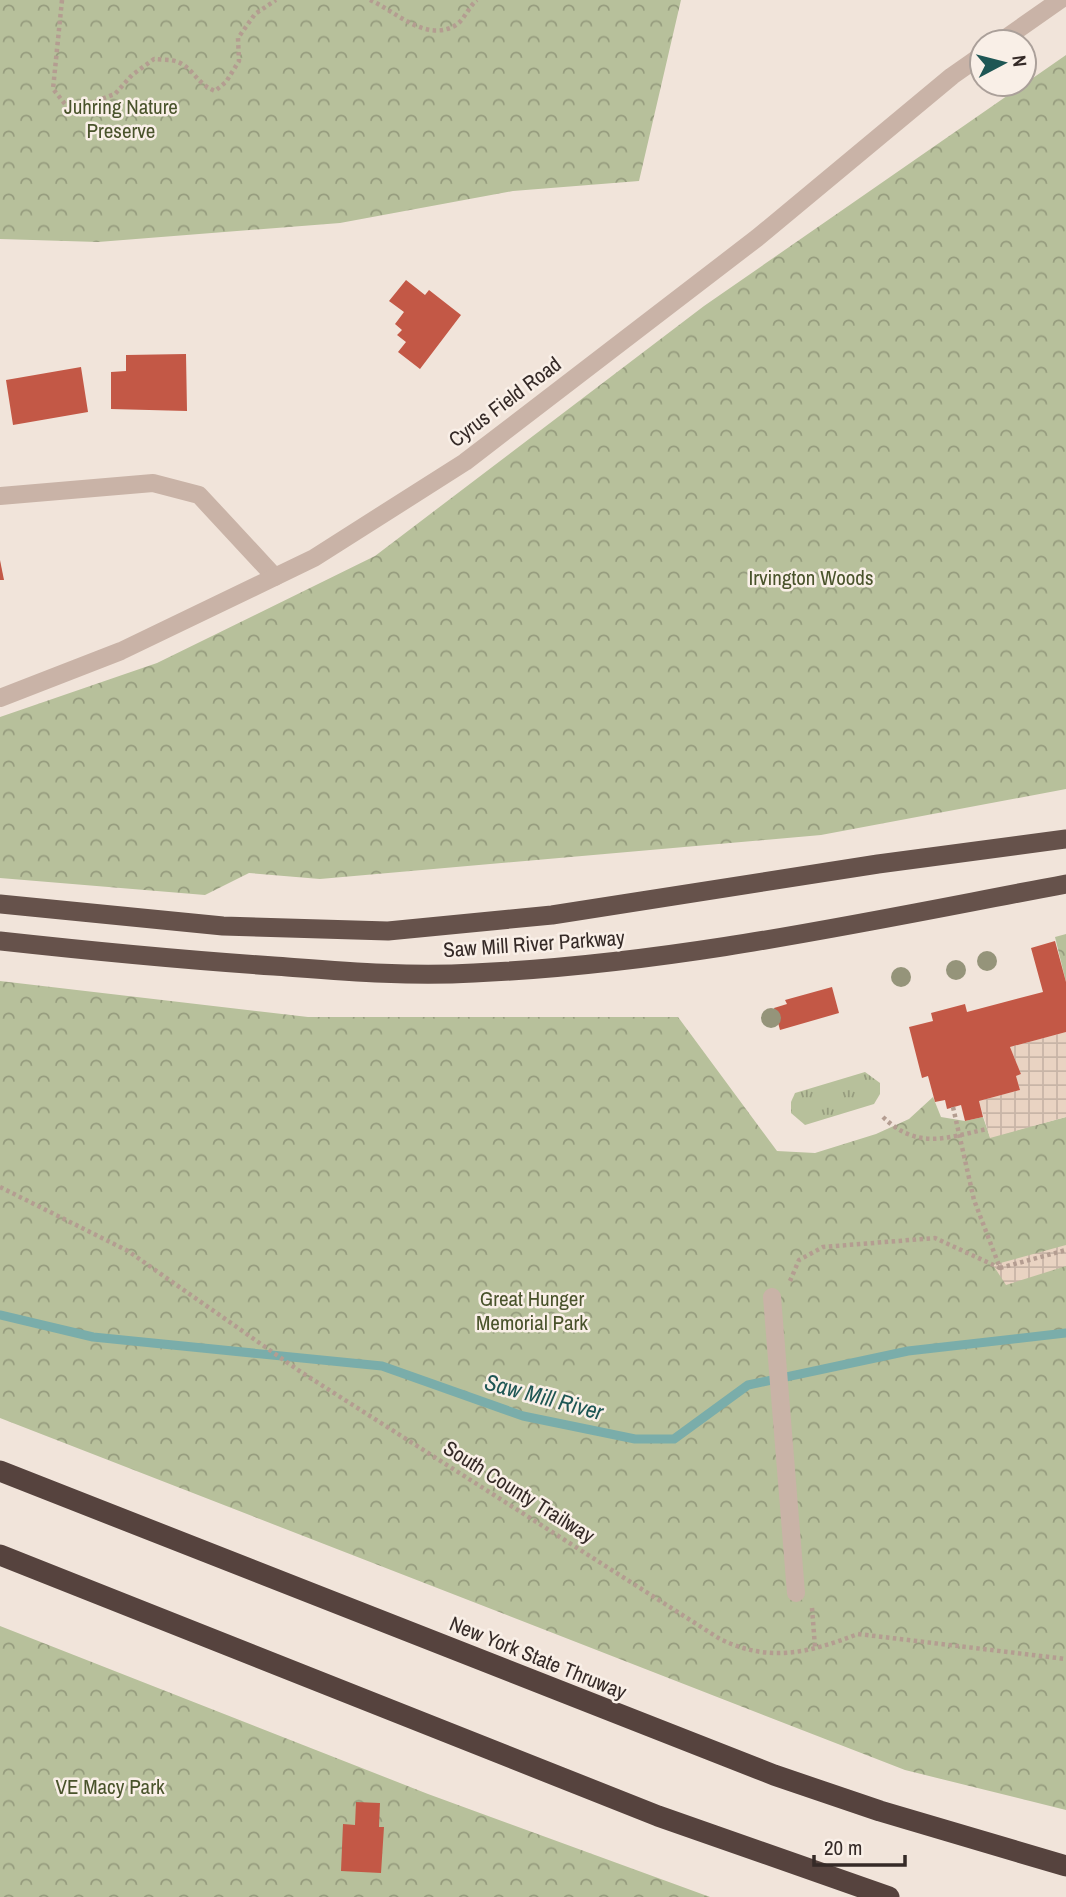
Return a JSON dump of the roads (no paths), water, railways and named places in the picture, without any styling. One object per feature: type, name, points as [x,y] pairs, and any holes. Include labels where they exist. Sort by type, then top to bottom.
[{"type":"highway","name":"Saw Mill River Parkway","points":[[0,904],[223,926],[388,931],[552,915],[878,864],[1066,839]]},
{"type":"highway","name":"Saw Mill River Parkway","points":[[0,941],[303,968],[471,974],[597,964],[732,946],[876,923],[1066,884]]},
{"type":"highway","name":"New York State Thruway","points":[[0,1471],[747,1765],[880,1811],[1066,1866]]},
{"type":"highway","points":[[0,1555],[658,1816],[889,1897]]},
{"type":"street","points":[[1020,28],[1060,0]]},
{"type":"street","name":"Cyrus Field Road","points":[[0,698],[121,651],[314,558],[465,461],[757,238],[968,65]]},
{"type":"street","points":[[0,496],[153,483],[200,495],[275,577]]},
{"type":"street","points":[[772,1297],[796,1593]]},
{"type":"waterway","name":"Saw Mill River","points":[[0,1315],[93,1337],[382,1366],[523,1416],[635,1439],[674,1439],[748,1385],[908,1351],[1066,1333]]},
{"type":"park label","name":"Juhring Nature Preserve","points":[[121,119]]},
{"type":"park label","name":"Irvington Woods","points":[[811,578]]},
{"type":"park label","name":"Great Hunger Memorial Park","points":[[532,1311]]},
{"type":"park label","name":"VE Macy Park","points":[[110,1787]]}]
